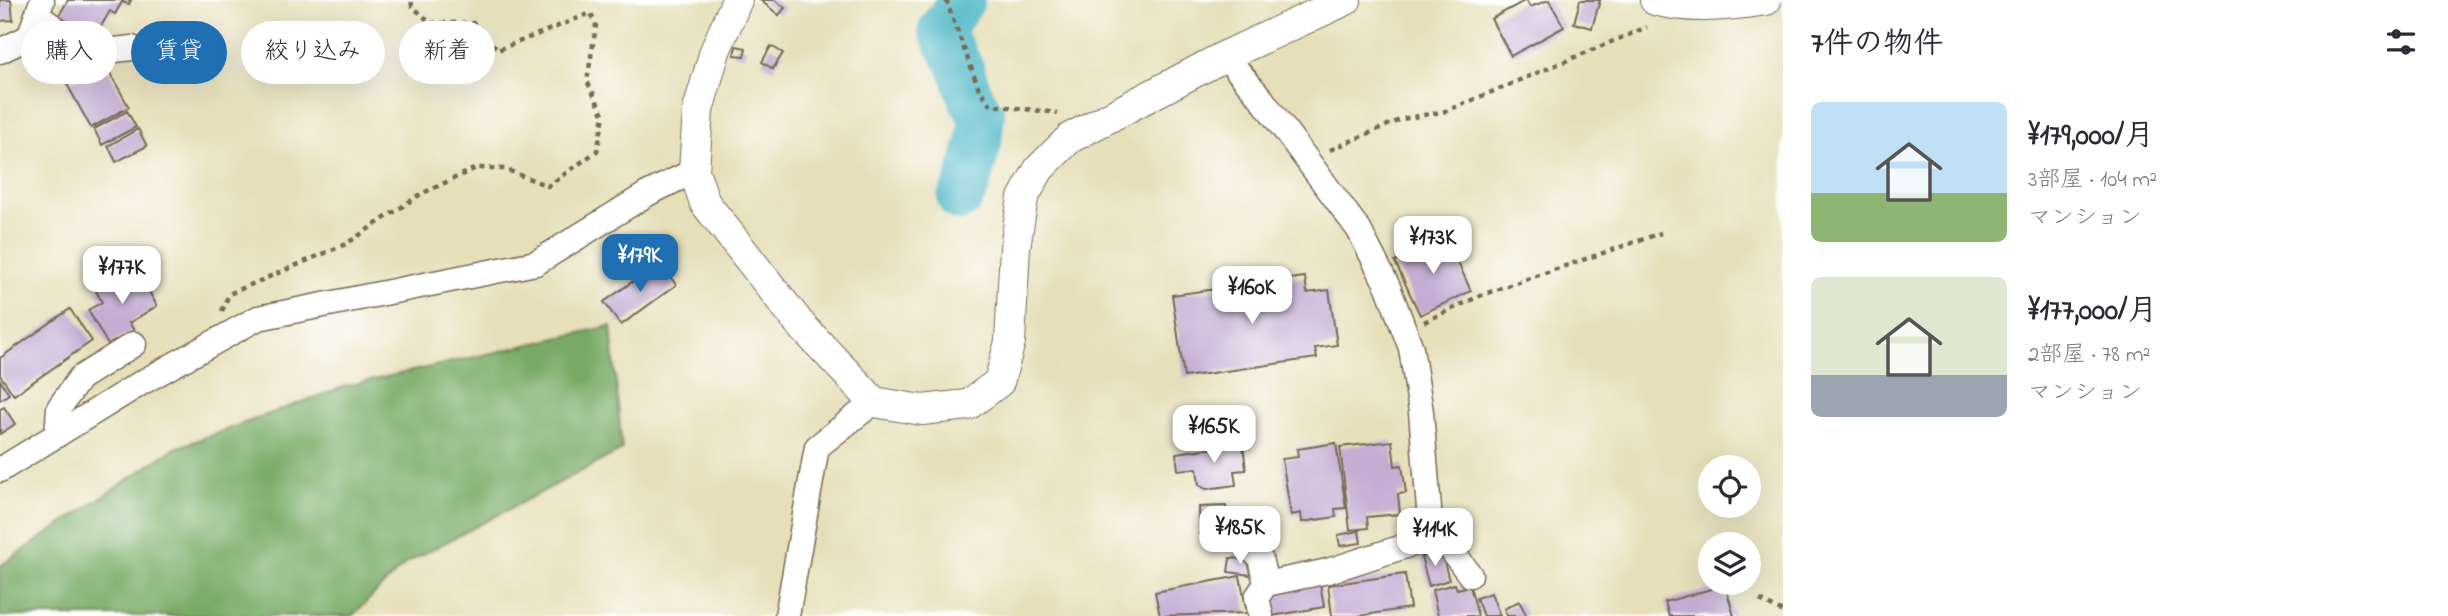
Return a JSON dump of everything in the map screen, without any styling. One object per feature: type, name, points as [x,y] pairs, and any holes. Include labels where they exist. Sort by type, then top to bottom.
[{"type":"street","points":[[737,0],[715,51],[698,110],[694,171],[705,203],[800,324],[874,402],[922,410],[968,405],[999,382],[1010,342],[1015,247],[1023,198],[1039,169],[1070,138],[1225,56],[1346,0]]},
{"type":"street","points":[[1653,13],[1673,5],[1739,5],[1766,0]]},
{"type":"street","points":[[0,51],[29,37],[40,8],[89,53],[131,48]]},
{"type":"street","points":[[1225,56],[1359,230],[1388,287],[1411,348],[1421,412],[1430,521],[1469,575]]},
{"type":"street","points":[[0,470],[258,318],[536,263],[647,194],[694,171]]},
{"type":"street","points":[[57,435],[59,408],[80,378],[134,344]]},
{"type":"street","points":[[787,616],[817,447],[874,402]]},
{"type":"street","points":[[1261,616],[1256,597],[1266,584],[1328,571],[1418,542],[1430,521]]},
{"type":"street","points":[[1240,538],[1260,558],[1266,584]]},
{"type":"path","points":[[206,348],[229,294],[345,244],[421,194],[476,168],[505,169],[548,186],[597,151],[604,116],[587,81],[596,26],[591,13],[498,50],[473,23],[431,23],[412,6],[411,0]]},
{"type":"path","points":[[946,0],[979,89],[991,105],[1108,118]]},
{"type":"path","points":[[1307,161],[1402,119],[1446,111],[1653,13]]},
{"type":"path","points":[[1404,331],[1484,294],[1661,233]]},
{"type":"path","points":[[1760,600],[1783,612]]},
{"type":"green space","points":[[611,326],[622,450],[406,563],[352,616],[0,616],[0,566],[173,449],[346,386]]},
{"type":"building","points":[[0,0],[11,0],[13,20],[0,21]]},
{"type":"building","points":[[68,0],[131,0],[129,4],[122,2],[115,14],[110,11],[104,21],[65,21],[58,17]]},
{"type":"building","points":[[760,0],[775,0],[785,8],[779,15]]},
{"type":"building","points":[[1526,0],[1530,7],[1549,0],[1564,27],[1511,56],[1491,19]]},
{"type":"building","points":[[1580,0],[1600,0],[1592,28],[1574,23]]},
{"type":"building","points":[[736,46],[746,48],[744,56],[734,55]]},
{"type":"building","points":[[771,46],[783,53],[773,69],[762,62]]},
{"type":"building","points":[[67,84],[116,84],[129,107],[91,128]]},
{"type":"building","points":[[127,111],[136,127],[102,145],[94,129]]},
{"type":"building","points":[[138,129],[147,146],[116,162],[108,146]]},
{"type":"building","points":[[1447,238],[1471,291],[1420,315],[1395,262]]},
{"type":"building","points":[[660,262],[676,285],[621,325],[604,302]]},
{"type":"building","points":[[136,268],[157,306],[129,323],[134,330],[108,345],[88,310],[102,302],[96,291]]},
{"type":"building","points":[[1305,277],[1307,293],[1329,290],[1337,345],[1315,348],[1317,358],[1184,377],[1172,295]]},
{"type":"building","points":[[70,309],[92,341],[14,395],[0,375],[0,358]]},
{"type":"building","points":[[0,380],[9,394],[0,400]]},
{"type":"building","points":[[4,407],[15,424],[0,434],[0,409]]},
{"type":"building","points":[[1392,441],[1395,466],[1402,465],[1406,493],[1398,494],[1400,514],[1367,517],[1368,528],[1350,530],[1340,447]]},
{"type":"building","points":[[1336,443],[1346,508],[1335,509],[1336,517],[1302,522],[1301,513],[1291,515],[1282,459],[1298,457],[1297,449]]},
{"type":"building","points":[[1243,444],[1246,470],[1234,471],[1236,485],[1206,489],[1199,485],[1197,468],[1178,470],[1176,453]]},
{"type":"building","points":[[1226,506],[1227,533],[1200,534],[1199,507]]},
{"type":"building","points":[[1359,531],[1361,543],[1340,546],[1338,535]]},
{"type":"building","points":[[1441,551],[1449,580],[1429,586],[1421,557]]},
{"type":"building","points":[[1230,558],[1252,560],[1251,575],[1228,572]]},
{"type":"building","points":[[1405,574],[1410,608],[1358,616],[1332,616],[1328,585]]},
{"type":"building","points":[[1240,576],[1247,613],[1160,616],[1155,592]]},
{"type":"building","points":[[1320,584],[1324,607],[1272,616],[1268,593]]},
{"type":"building","points":[[1455,584],[1457,589],[1470,586],[1478,616],[1438,616],[1432,590]]},
{"type":"building","points":[[1491,593],[1500,616],[1483,616],[1476,598]]},
{"type":"building","points":[[1698,593],[1698,595],[1728,595],[1734,616],[1669,616],[1665,602]]},
{"type":"building","points":[[1519,601],[1527,616],[1507,616],[1504,609]]},
{"type":"waterway","points":[[960,198],[966,188],[979,143],[982,116],[971,99],[962,71],[941,30],[962,0]]}]
